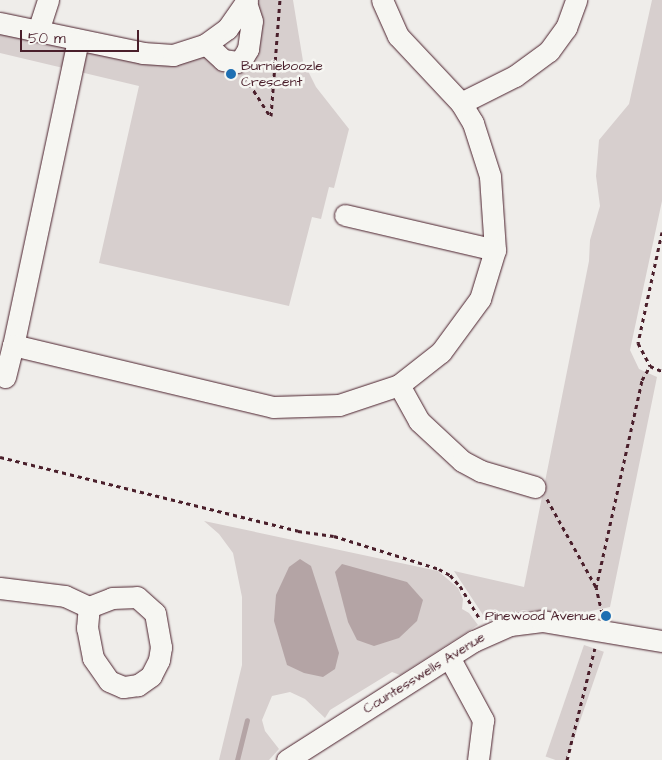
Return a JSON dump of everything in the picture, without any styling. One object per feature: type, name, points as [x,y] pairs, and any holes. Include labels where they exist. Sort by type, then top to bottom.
[{"type":"street","points":[[38,31],[48,0]]},
{"type":"street","points":[[13,346],[274,407],[339,405],[399,385],[440,352],[462,328],[480,299],[495,250],[490,176],[482,146],[461,103],[398,36],[382,0]]},
{"type":"street","points":[[461,103],[515,76],[549,50],[566,28],[576,0]]},
{"type":"street","points":[[0,22],[143,53],[173,55],[206,44],[227,29],[246,1]]},
{"type":"street","points":[[206,44],[223,60],[237,62],[248,49],[252,22],[246,1]]},
{"type":"street","points":[[5,377],[78,40]]},
{"type":"street","points":[[346,215],[495,250]]},
{"type":"street","points":[[399,385],[419,421],[462,461],[481,471],[535,487]]},
{"type":"street","points":[[0,588],[65,596],[89,607]]},
{"type":"street","name":"Countesswells Avenue","points":[[287,760],[489,633],[523,622],[600,629],[662,641]]},
{"type":"street","points":[[449,657],[483,720],[478,760]]},
{"type":"path","points":[[237,62],[270,116],[280,0]]},
{"type":"path","points":[[662,232],[638,343],[650,366],[662,371]]},
{"type":"path","points":[[596,588],[642,380],[650,366]]},
{"type":"path","points":[[0,457],[298,531],[334,536],[439,569],[450,575],[460,586],[489,633]]},
{"type":"path","points":[[535,487],[542,489],[596,588],[602,612],[600,629],[567,760]]},
{"type":"shaded area","points":[[247,0],[293,0],[303,61],[316,87],[349,129],[334,188],[329,187],[321,219],[312,217],[289,306],[99,263],[139,86],[0,53],[0,23],[143,53],[206,44],[237,62]]},
{"type":"shaded area","points":[[652,0],[662,0],[662,201],[630,350],[639,369],[657,377],[610,607],[577,614],[523,610],[487,621],[454,571],[524,587],[589,261],[590,240],[600,206],[596,176],[599,140],[629,104]]},
{"type":"shaded area","points":[[204,521],[438,571],[458,588],[463,599],[462,609],[469,613],[478,625],[400,675],[392,672],[330,710],[325,718],[305,699],[290,692],[272,696],[262,720],[265,731],[279,749],[269,760],[219,760],[242,665],[242,597],[233,553],[219,534]]},
{"type":"shaded area","points":[[300,559],[311,566],[339,653],[335,669],[323,677],[304,673],[287,665],[274,621],[276,595],[289,567]]},
{"type":"shaded area","points":[[342,564],[407,582],[423,600],[417,621],[399,638],[374,646],[357,640],[348,622],[335,572]]},
{"type":"shaded area","points":[[584,645],[604,652],[567,760],[556,760],[546,757]]},
{"type":"waterway","points":[[237,760],[247,720]]},
{"type":"place","name":"Burnieboozle Crescent","points":[[231,74]]},
{"type":"place","name":"Pinewood Avenue","points":[[606,616]]}]
